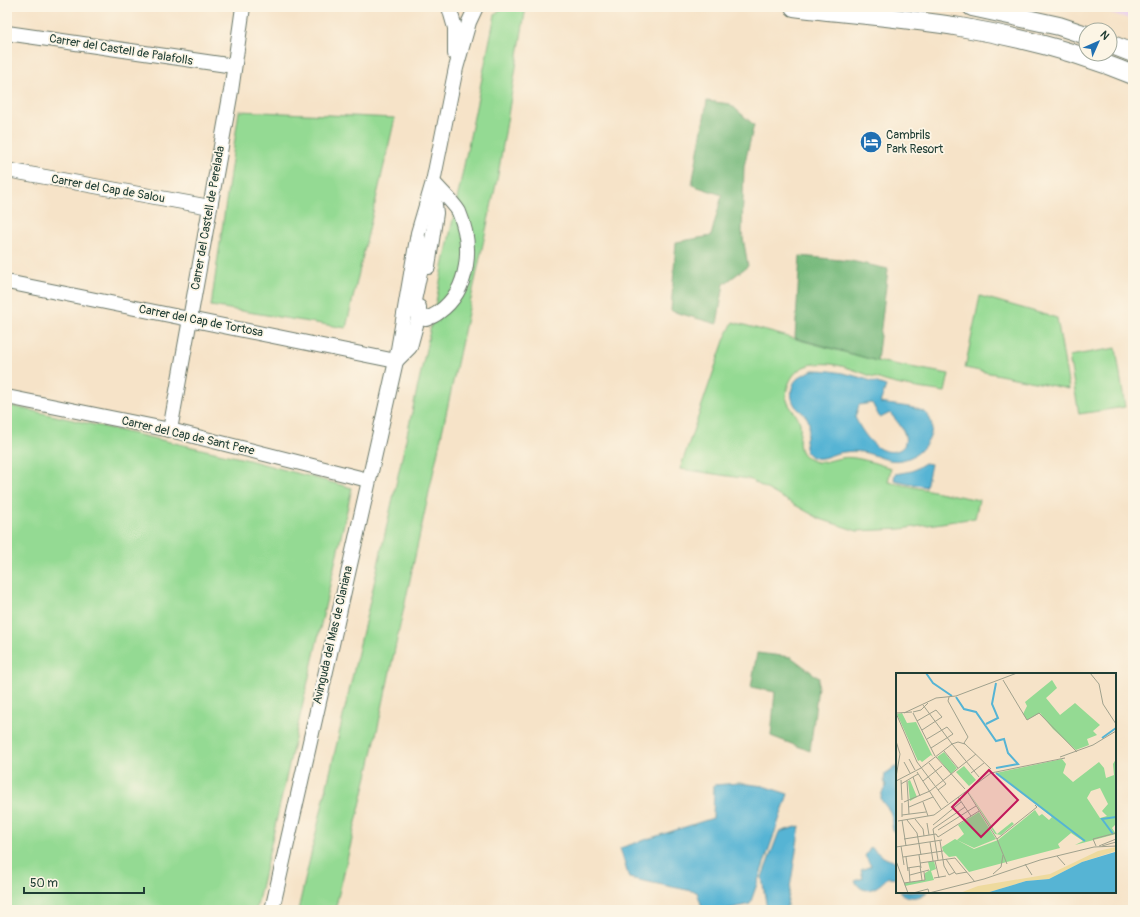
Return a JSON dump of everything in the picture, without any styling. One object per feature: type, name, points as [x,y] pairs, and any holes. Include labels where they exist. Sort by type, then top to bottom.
[{"type":"street","name":"Carrer del Castell de Perelada","points":[[170,430],[231,91],[243,7]]},
{"type":"street","name":"Avinguda del Mas de Clariana","points":[[449,7],[455,28],[456,68]]},
{"type":"street","name":"Avinguda del Mas de Clariana","points":[[272,910],[396,361],[418,233],[433,182],[456,68],[468,22],[476,7]]},
{"type":"street","points":[[794,7],[960,27],[1006,36],[1052,47],[1133,75]]},
{"type":"street","points":[[972,7],[1059,26],[1078,32]]},
{"type":"street","name":"Carrer del Castell de Palafolls","points":[[7,32],[234,66]]},
{"type":"street","points":[[1118,47],[1133,53]]},
{"type":"street","name":"Carrer del Cap de Salou","points":[[7,170],[210,207]]},
{"type":"street","name":"Avinguda del Mas de Clariana","points":[[396,361],[410,347],[428,271],[436,213],[433,182]]},
{"type":"street","points":[[419,314],[426,319],[439,313],[457,294],[465,272],[468,253],[464,230],[458,211],[433,182]]},
{"type":"street","name":"Avinguda del Mas de Clariana","points":[[418,233],[423,258],[412,310],[419,314]]},
{"type":"street","name":"Carrer del Cap de Tortosa","points":[[7,282],[396,361]]},
{"type":"street","name":"Carrer del Cap de Sant Pere","points":[[7,397],[170,430],[368,480]]},
{"type":"shaded area","points":[[1092,7],[1133,7],[1133,20]]},
{"type":"green space","points":[[502,7],[526,7],[498,175],[369,768],[335,910],[298,910],[373,588],[428,340],[495,15]]},
{"type":"green space","points":[[707,101],[730,104],[754,125],[744,166],[742,232],[748,266],[724,284],[717,324],[671,311],[676,242],[711,236],[722,195],[692,185]]},
{"type":"green space","points":[[239,111],[395,118],[346,328],[211,306]]},
{"type":"green space","points":[[800,256],[851,261],[888,269],[877,361],[795,338]]},
{"type":"green space","points":[[980,296],[1057,318],[1069,389],[965,368]]},
{"type":"green space","points":[[733,322],[877,361],[949,374],[945,392],[893,383],[833,364],[815,364],[800,369],[796,372],[788,386],[786,397],[800,423],[799,442],[801,451],[809,459],[817,462],[825,462],[847,457],[866,460],[891,468],[888,482],[979,500],[975,518],[901,529],[857,531],[820,519],[749,479],[680,469],[725,338]]},
{"type":"green space","points":[[1116,348],[1125,407],[1079,414],[1069,356]]},
{"type":"green space","points":[[7,405],[245,459],[352,488],[256,910],[7,910]]},
{"type":"green space","points":[[757,653],[791,657],[819,678],[810,751],[771,736],[775,692],[751,687]]},
{"type":"water","points":[[813,370],[841,373],[886,386],[880,403],[918,409],[927,414],[930,419],[932,429],[926,445],[912,456],[896,461],[856,451],[840,452],[824,458],[812,457],[805,450],[809,423],[805,415],[795,406],[792,399],[792,390],[794,382],[797,379]],"holes":[[[872,403],[880,418],[890,413],[901,426],[905,436],[904,446],[901,449],[891,452],[881,450],[864,433],[855,417],[859,405]]]},
{"type":"water","points":[[925,463],[931,464],[926,487],[894,480],[895,474],[912,471]]},
{"type":"water","points":[[896,767],[896,834],[893,828],[891,814],[881,797],[886,785],[884,781],[885,774]]},
{"type":"water","points":[[739,783],[763,786],[788,794],[750,904],[724,910],[703,910],[697,892],[629,878],[620,848],[713,818],[714,785]]},
{"type":"water","points":[[800,826],[787,906],[785,910],[767,910],[762,877],[779,832]]},
{"type":"water","points":[[871,847],[880,855],[896,861],[896,878],[888,877],[872,889],[863,889],[855,881],[863,878],[861,870],[871,866],[865,856]]},
{"type":"water","points":[[902,893],[926,893],[917,897],[910,897]]},
{"type":"place","name":"Cambrils Park Resort","points":[[871,142]]}]
